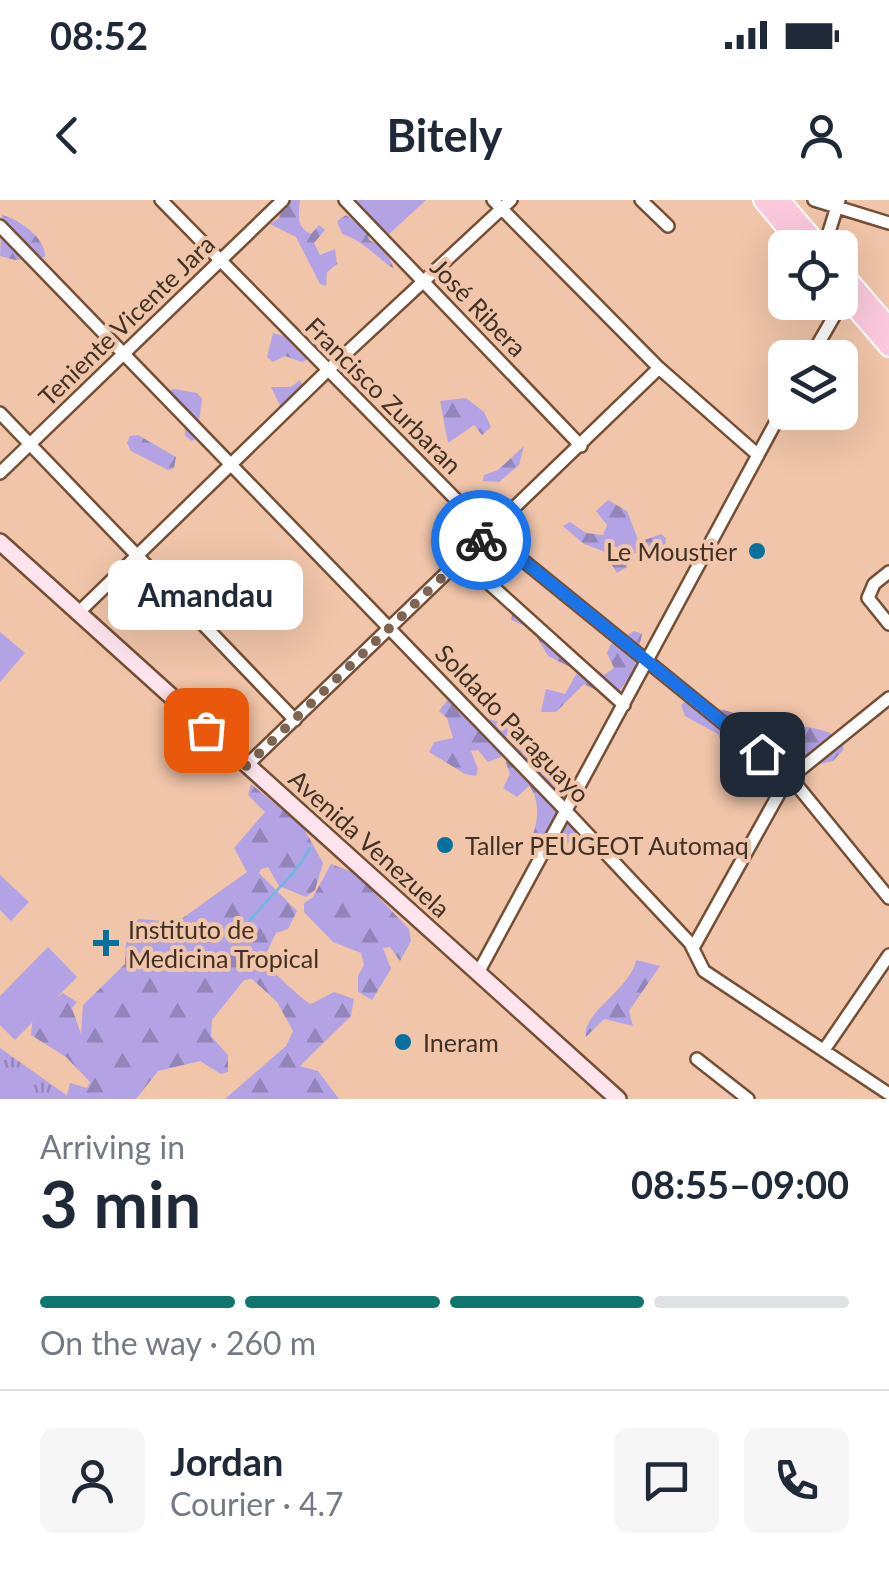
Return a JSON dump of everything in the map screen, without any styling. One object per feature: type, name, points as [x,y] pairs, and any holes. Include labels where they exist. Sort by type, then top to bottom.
[{"type":"main road","points":[[762,200],[788,230]]},
{"type":"main road","points":[[780,200],[806,230]]},
{"type":"main road","points":[[858,300],[889,327]]},
{"type":"main road","points":[[858,306],[889,347]]},
{"type":"main road","name":"Avenida Venezuela","points":[[0,542],[616,1098]]},
{"type":"street","name":"Francisco Zurbaran","points":[[161,200],[488,532],[791,778],[889,898]]},
{"type":"street","name":"Teniente Vicente Jara","points":[[0,473],[283,200]]},
{"type":"street","name":"José Ribera","points":[[345,200],[581,446]]},
{"type":"street","points":[[642,200],[668,226]]},
{"type":"street","points":[[814,200],[838,203],[889,223]]},
{"type":"street","points":[[77,614],[502,203],[660,368],[758,455]]},
{"type":"street","points":[[828,230],[838,203]]},
{"type":"street","name":"Soldado Paraguayo","points":[[0,226],[568,813],[693,948],[704,971],[889,1094]]},
{"type":"street","points":[[246,766],[660,368]]},
{"type":"street","points":[[0,413],[295,720]]},
{"type":"street","points":[[478,974],[772,430]]},
{"type":"street","points":[[462,558],[624,705]]},
{"type":"street","points":[[889,572],[870,590],[868,598],[889,624]]},
{"type":"street","points":[[693,948],[791,778],[889,698]]},
{"type":"street","points":[[824,1050],[889,955]]},
{"type":"street","points":[[697,1060],[748,1099]]},
{"type":"green space","points":[[282,200],[300,200],[299,220],[306,231],[311,234],[319,225],[325,230],[314,243],[320,255],[335,249],[337,264],[327,272],[326,286],[320,284],[296,237],[270,224],[279,218]]},
{"type":"green space","points":[[355,200],[426,200],[388,235]]},
{"type":"green space","points":[[2,215],[31,231],[41,243],[45,257],[15,260],[0,256]]},
{"type":"green space","points":[[346,215],[367,230],[369,240],[385,248],[394,269],[342,234],[337,221]]},
{"type":"green space","points":[[290,322],[305,338],[319,344],[311,358],[302,362],[285,356],[273,362],[267,357],[273,333],[287,337]]},
{"type":"green space","points":[[300,380],[303,387],[281,407],[271,387],[291,387]]},
{"type":"green space","points":[[166,391],[197,393],[202,399],[197,437],[192,441],[185,436],[185,425]]},
{"type":"green space","points":[[466,398],[484,412],[491,427],[482,435],[474,425],[448,443],[440,401]]},
{"type":"green space","points":[[138,435],[176,457],[174,468],[168,470],[131,451],[127,443],[130,436]]},
{"type":"green space","points":[[524,446],[519,465],[499,482],[483,481],[484,475],[498,470]]},
{"type":"green space","points":[[608,500],[627,511],[639,542],[661,534],[666,538],[665,546],[649,557],[612,546],[614,555],[628,559],[627,567],[617,573],[603,551],[584,544],[563,526],[570,522],[586,533],[603,535],[607,525],[596,511]]},
{"type":"green space","points":[[448,510],[464,512],[482,532],[458,554],[455,550],[467,540],[468,532],[441,523],[438,516]]},
{"type":"green space","points":[[513,610],[604,675],[614,668],[607,653],[610,645],[634,631],[642,634],[634,672],[613,699],[584,684],[556,712],[541,712],[546,689],[565,694],[578,671],[548,656],[532,629],[511,620]]},
{"type":"green space","points":[[0,632],[25,653],[0,682]]},
{"type":"green space","points":[[449,698],[504,723],[508,730],[501,757],[488,762],[478,750],[471,751],[478,769],[476,776],[465,774],[429,752],[434,742],[453,738],[447,718],[439,711]]},
{"type":"green space","points":[[687,700],[738,714],[770,738],[787,740],[800,725],[832,734],[844,749],[833,761],[801,768],[777,756],[741,768],[726,755],[718,734],[685,716],[681,705]]},
{"type":"green space","points":[[510,741],[545,763],[557,778],[578,832],[562,850],[541,852],[528,843],[537,806],[529,786],[517,797],[503,788],[510,774],[506,763]]},
{"type":"green space","points":[[251,784],[303,827],[323,863],[315,890],[306,897],[279,886],[268,867],[261,869],[259,873],[297,911],[288,929],[276,933],[263,960],[311,1004],[334,992],[354,999],[351,1016],[300,1066],[318,1071],[339,1099],[225,1099],[286,1046],[293,1031],[277,1002],[252,979],[244,980],[212,1020],[211,1036],[228,1055],[228,1072],[221,1074],[200,1061],[158,1071],[136,1099],[66,1099],[70,1083],[87,1088],[90,1082],[66,1057],[31,1035],[33,1016],[63,993],[77,1002],[72,1008],[81,1034],[83,1005],[125,964],[126,943],[138,919],[177,922],[247,872],[234,848],[265,812],[248,795]]},
{"type":"green space","points":[[331,864],[355,873],[409,929],[411,941],[400,961],[390,947],[383,948],[391,969],[372,1000],[358,992],[358,976],[364,965],[361,953],[333,942],[304,912],[304,903],[313,897]]},
{"type":"green space","points":[[0,875],[29,902],[11,921],[0,910]]},
{"type":"green space","points":[[48,947],[77,977],[15,1040],[0,1025],[0,996]]},
{"type":"green space","points":[[636,960],[660,966],[629,1011],[633,1026],[604,1019],[586,1037],[591,1019],[625,981]]},
{"type":"green space","points":[[0,1048],[72,1099],[0,1099]]},
{"type":"waterway","points":[[249,922],[310,848]]},
{"type":"way so far","points":[[206,730],[246,766],[481,540]]},
{"type":"place","name":"Le Moustier","points":[[757,551]]},
{"type":"place","name":"Amandau","points":[[206,730]]},
{"type":"place","name":"Taller PEUGEOT Automaq","points":[[445,845]]},
{"type":"place","name":"Instituto de Medicina Tropical","points":[[106,943]]},
{"type":"place","name":"Ineram","points":[[403,1042]]},
{"type":"route","points":[[481,540],[488,532],[762,754]]}]
